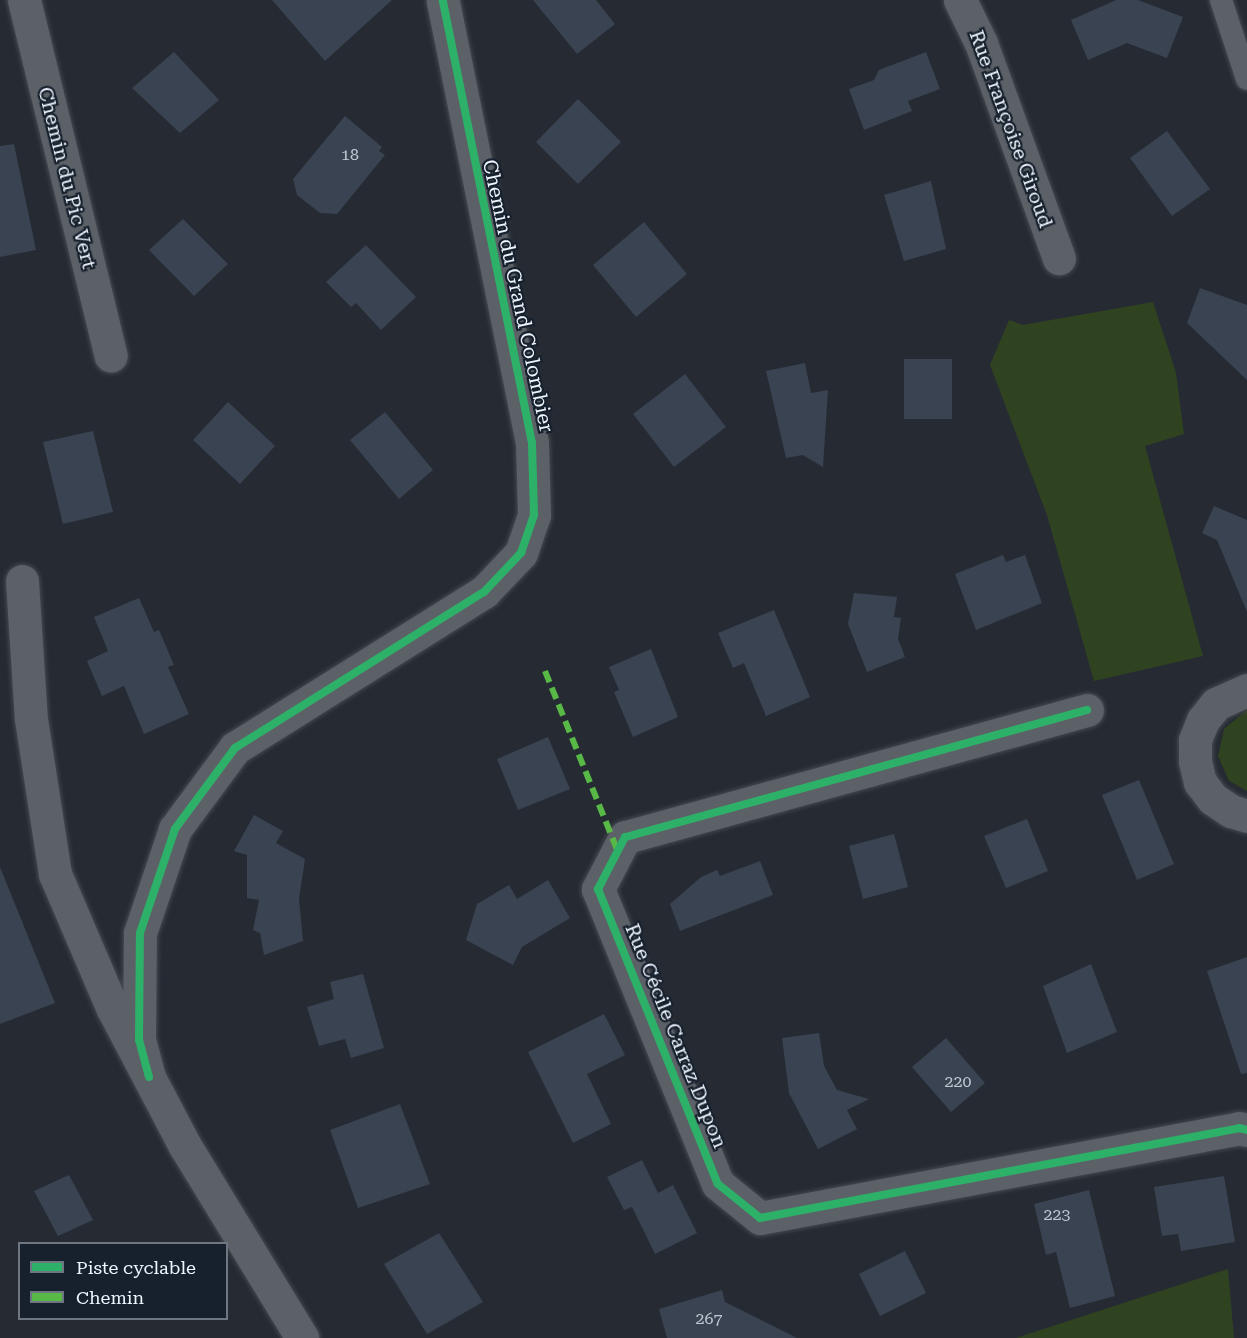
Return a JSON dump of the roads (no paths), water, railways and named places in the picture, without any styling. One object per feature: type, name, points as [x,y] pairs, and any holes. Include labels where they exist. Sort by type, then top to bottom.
[{"type":"street","name":"Chemin du Pic Vert","points":[[24,0],[111,356]]},
{"type":"street","name":"Chemin du Grand Colombier","points":[[148,1077],[139,1040],[140,933],[176,829],[235,748],[484,592],[521,553],[534,515],[532,443],[443,0]]},
{"type":"street","name":"Rue Françoise Giroud","points":[[960,0],[981,43],[1059,258]]},
{"type":"street","points":[[22,581],[31,719],[55,874],[112,1007],[148,1077],[185,1146],[302,1338]]},
{"type":"street","points":[[1247,690],[1216,704],[1203,720],[1195,740],[1195,761],[1200,782],[1213,799],[1231,812],[1247,816]]},
{"type":"street","name":"Rue Cécile Carraz Dupon","points":[[1087,710],[625,837],[598,889],[718,1184],[760,1218],[1227,1130],[1247,1130]]},
{"type":"lane","points":[[1221,0],[1247,79]]}]
